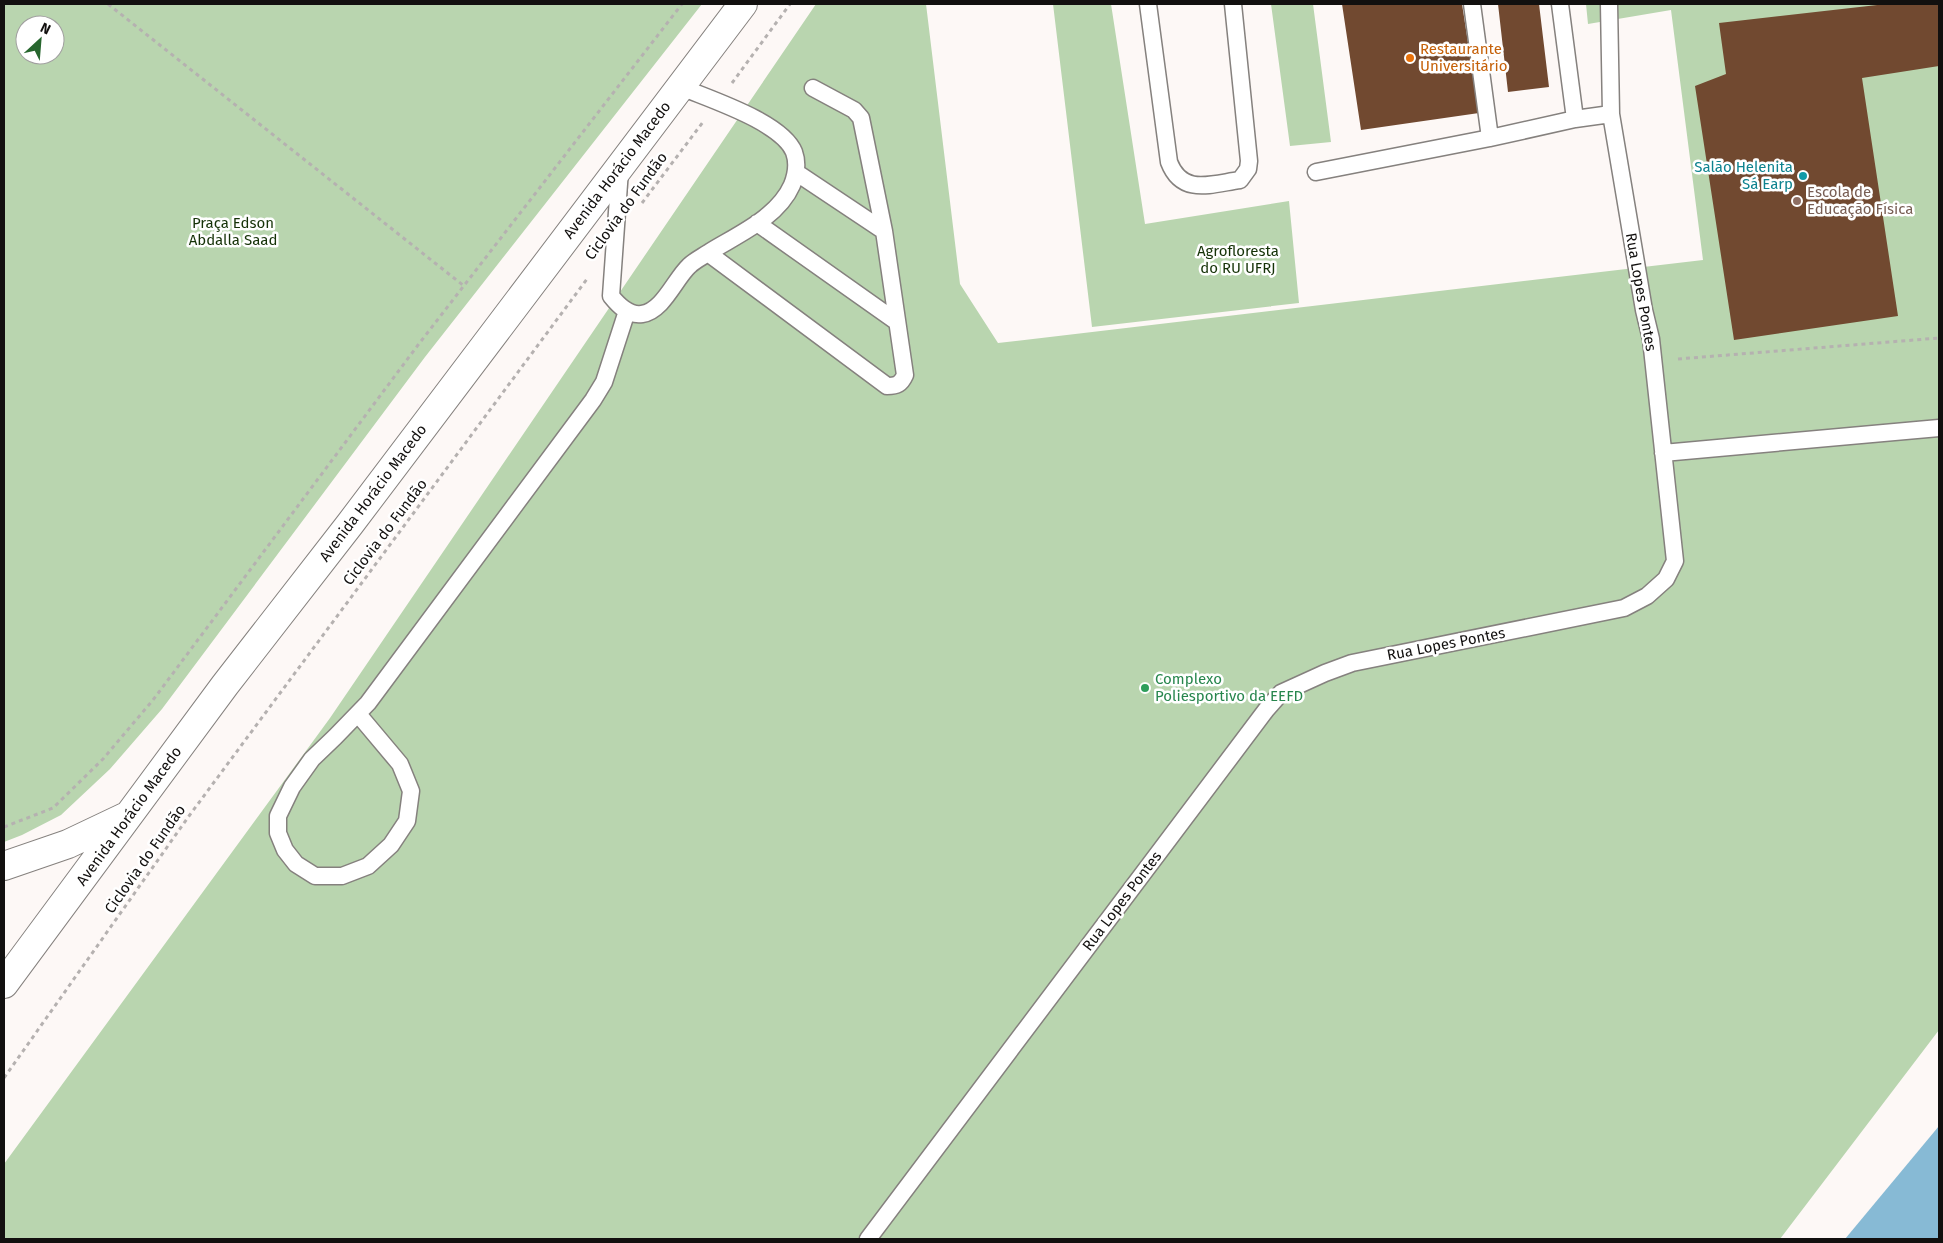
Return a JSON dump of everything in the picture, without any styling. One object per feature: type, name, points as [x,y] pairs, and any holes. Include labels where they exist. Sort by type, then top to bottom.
[{"type":"street","name":"Avenida Horácio Macedo","points":[[4,984],[225,685],[744,4]]},
{"type":"street","points":[[4,866],[68,844],[130,814]]},
{"type":"lane","points":[[1148,4],[1169,162],[1173,171],[1182,180],[1193,186],[1240,180],[1244,176],[1249,161],[1233,4]]},
{"type":"lane","points":[[1472,4],[1490,138]]},
{"type":"lane","points":[[1560,4],[1575,119]]},
{"type":"lane","name":"Rua Lopes Pontes","points":[[868,1239],[1266,710],[1281,693],[1352,663],[1624,608],[1647,596],[1666,579],[1675,561],[1651,338],[1644,310],[1611,114],[1609,4]]},
{"type":"lane","points":[[620,167],[612,296],[617,304],[626,311],[642,314],[655,310],[689,265],[757,223],[777,207],[789,192],[797,173],[794,151],[779,134],[755,118],[680,87]]},
{"type":"lane","points":[[708,253],[887,386],[895,386],[902,382],[905,375],[884,231],[861,118],[854,110],[813,88]]},
{"type":"lane","points":[[1316,172],[1490,138],[1575,119],[1611,114]]},
{"type":"lane","points":[[797,173],[884,231]]},
{"type":"lane","points":[[757,223],[897,322]]},
{"type":"lane","points":[[358,714],[400,764],[411,791],[407,821],[391,844],[368,866],[342,876],[315,876],[296,864],[285,850],[278,833],[278,816],[292,787],[312,759],[368,703],[593,400],[604,382],[626,311]]},
{"type":"lane","points":[[1663,453],[1939,428]]},
{"type":"path","points":[[108,4],[464,286]]},
{"type":"path","points":[[4,828],[53,808],[103,759],[147,708],[464,286],[682,4]]},
{"type":"path","name":"Ciclovia do Fundão","points":[[4,1078],[189,816],[790,4]]},
{"type":"path","points":[[1653,362],[1939,338]]},
{"type":"green space","name":"Praça Edson Abdalla Saad","points":[[4,4],[702,4],[425,357],[162,709],[110,769],[61,815],[4,842]]},
{"type":"green space","name":"Complexo Poliesportivo da EEFD","points":[[816,4],[926,4],[960,284],[998,343],[1703,260],[1671,10],[1588,24],[1586,4],[1939,4],[1939,1030],[1780,1239],[4,1239],[4,1164],[330,718]]},
{"type":"green space","name":"Agrofloresta do RU UFRJ","points":[[1053,4],[1111,4],[1145,224],[1289,201],[1299,303],[1092,327]]},
{"type":"green space","points":[[1271,4],[1313,4],[1331,142],[1290,146]]},
{"type":"water","points":[[1939,1126],[1939,1239],[1845,1239]]},
{"type":"building","name":"Restaurante Universitário","points":[[1342,4],[1462,4],[1479,113],[1361,130]]},
{"type":"building","points":[[1498,4],[1539,4],[1549,87],[1508,92]]},
{"type":"building","name":"Escola de Educação Física","points":[[1886,4],[1939,4],[1939,66],[1862,78],[1898,316],[1734,340],[1695,86],[1726,74],[1719,23]]},
{"type":"place","name":"Restaurante Universitário","points":[[1410,58]]},
{"type":"place","name":"Salão Helenita Sá Earp","points":[[1803,176]]},
{"type":"place","name":"Escola de Educação Física","points":[[1797,201]]},
{"type":"place","name":"Complexo Poliesportivo da EEFD","points":[[1145,688]]}]
